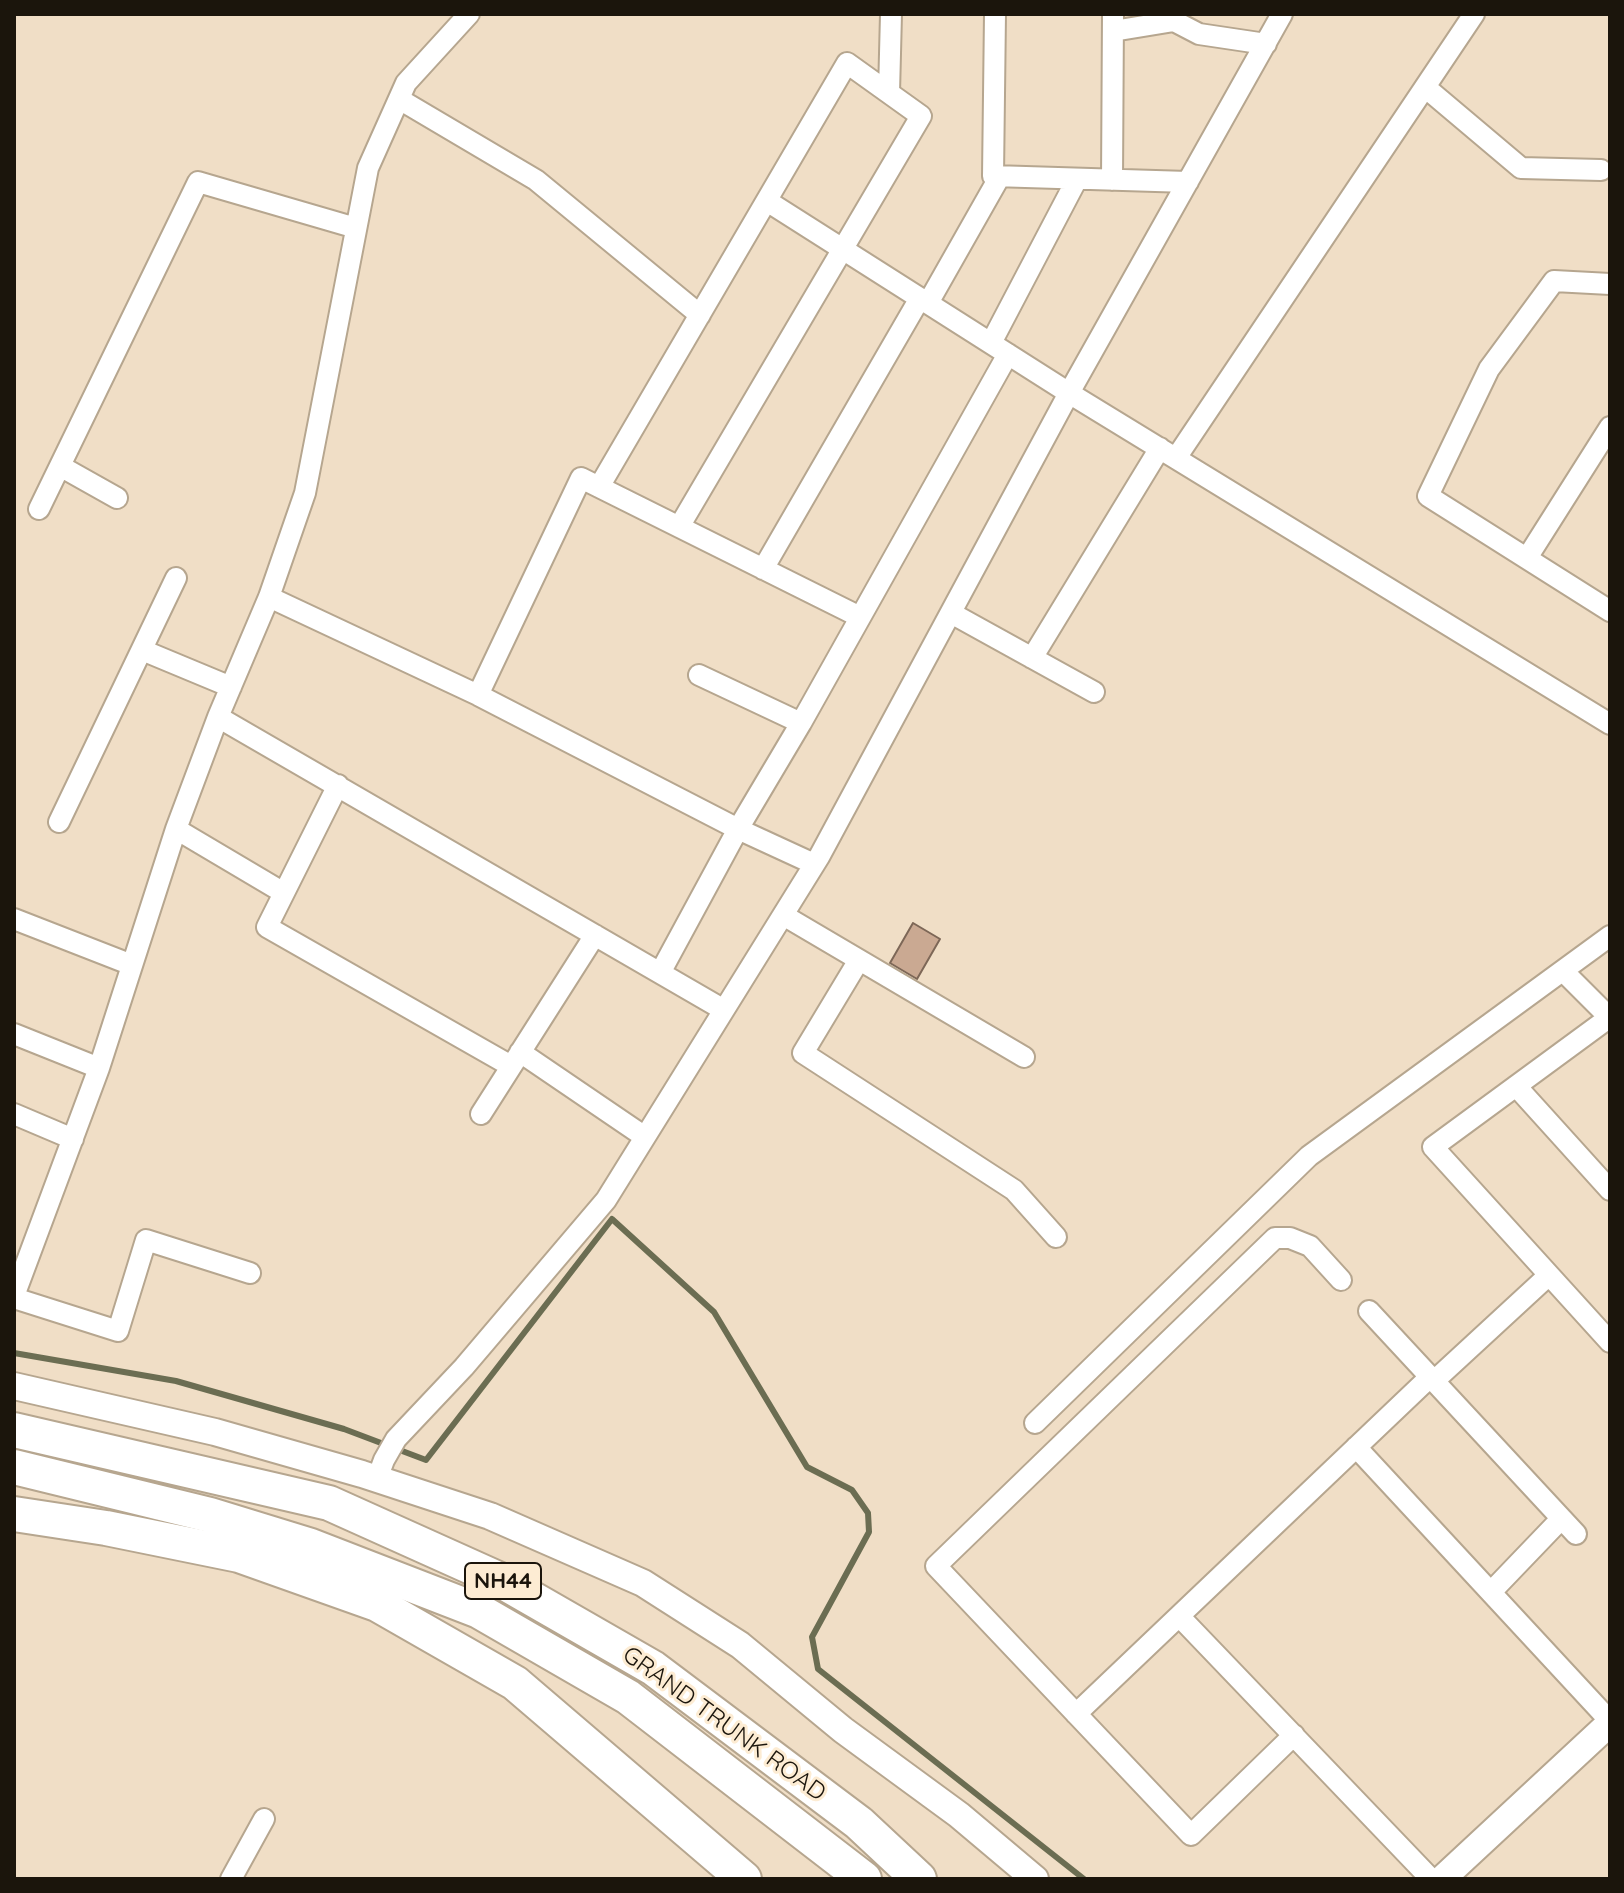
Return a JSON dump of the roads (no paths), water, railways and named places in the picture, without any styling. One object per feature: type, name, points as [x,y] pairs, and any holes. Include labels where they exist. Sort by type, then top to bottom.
[{"type":"main road","name":"GRAND TRUNK ROAD","points":[[14,1430],[329,1503],[498,1579],[653,1668],[859,1823],[919,1879]]},
{"type":"main road","name":"GRAND TRUNK ROAD","points":[[14,1467],[210,1515],[311,1546],[479,1611],[628,1697],[864,1879]]},
{"type":"main road","points":[[14,1514],[106,1528],[239,1555],[377,1604],[515,1683],[744,1879]]},
{"type":"street","points":[[250,1273],[146,1240],[118,1331],[14,1297],[99,1068],[176,829],[218,717],[269,597],[305,493],[368,168],[406,83],[469,14]]},
{"type":"street","points":[[889,93],[891,14]]},
{"type":"street","points":[[995,14],[993,176],[1188,182]]},
{"type":"street","points":[[380,1470],[396,1439],[464,1367],[606,1200],[783,915],[814,864],[1069,393],[1282,14]]},
{"type":"street","points":[[1032,658],[1168,453],[1474,14]]},
{"type":"street","points":[[1112,180],[1113,23],[1174,21],[1199,34],[1266,44]]},
{"type":"street","points":[[599,487],[847,63],[921,116],[679,527]]},
{"type":"street","points":[[1425,87],[1521,168],[1601,170]]},
{"type":"street","points":[[399,99],[536,180],[700,315]]},
{"type":"street","points":[[763,569],[1000,176]]},
{"type":"street","points":[[660,973],[738,829],[860,617],[999,348],[1077,179]]},
{"type":"street","points":[[39,509],[198,182],[356,228]]},
{"type":"street","points":[[767,201],[1069,393],[1610,724]]},
{"type":"street","points":[[1610,284],[1554,281],[1489,369],[1428,496],[1610,611]]},
{"type":"street","points":[[1527,558],[1610,427]]},
{"type":"street","points":[[60,466],[117,498]]},
{"type":"street","points":[[478,695],[581,478],[860,617]]},
{"type":"street","points":[[59,822],[176,578]]},
{"type":"street","points":[[269,597],[478,695],[738,829],[814,864]]},
{"type":"street","points":[[951,613],[1094,692]]},
{"type":"street","points":[[142,650],[231,687]]},
{"type":"street","points":[[699,675],[801,723]]},
{"type":"street","points":[[218,717],[724,1010]]},
{"type":"street","points":[[338,785],[267,927],[516,1059],[645,1137]]},
{"type":"street","points":[[176,829],[284,893]]},
{"type":"street","points":[[783,915],[1024,1057]]},
{"type":"street","points":[[14,919],[132,965]]},
{"type":"street","points":[[481,1114],[595,935]]},
{"type":"street","points":[[1035,1423],[1309,1156],[1610,936]]},
{"type":"street","points":[[859,960],[803,1053],[1014,1190],[1056,1237]]},
{"type":"street","points":[[1563,971],[1610,1017],[1433,1147],[1610,1342]]},
{"type":"street","points":[[14,1034],[99,1068]]},
{"type":"street","points":[[1516,1086],[1610,1190]]},
{"type":"street","points":[[14,1114],[73,1139]]},
{"type":"street","points":[[1294,1735],[1191,1835],[936,1566],[1275,1238],[1290,1238],[1310,1246],[1341,1280]]},
{"type":"street","points":[[1076,1714],[1356,1447],[1549,1275]]},
{"type":"street","points":[[1369,1311],[1576,1534]]},
{"type":"street","points":[[14,1386],[380,1470],[643,1583],[740,1645],[843,1730],[959,1815],[1035,1879]]},
{"type":"street","points":[[1356,1447],[1610,1722],[1442,1879]]},
{"type":"street","points":[[1491,1592],[1561,1519]]},
{"type":"street","points":[[1179,1616],[1431,1879]]},
{"type":"street","points":[[236,1877],[264,1819]]},
{"type":"waterway","points":[[14,1353],[176,1381],[344,1429],[426,1460],[612,1219],[714,1312],[807,1467],[852,1490],[868,1513],[869,1532],[812,1637],[818,1669],[1084,1879]]}]
